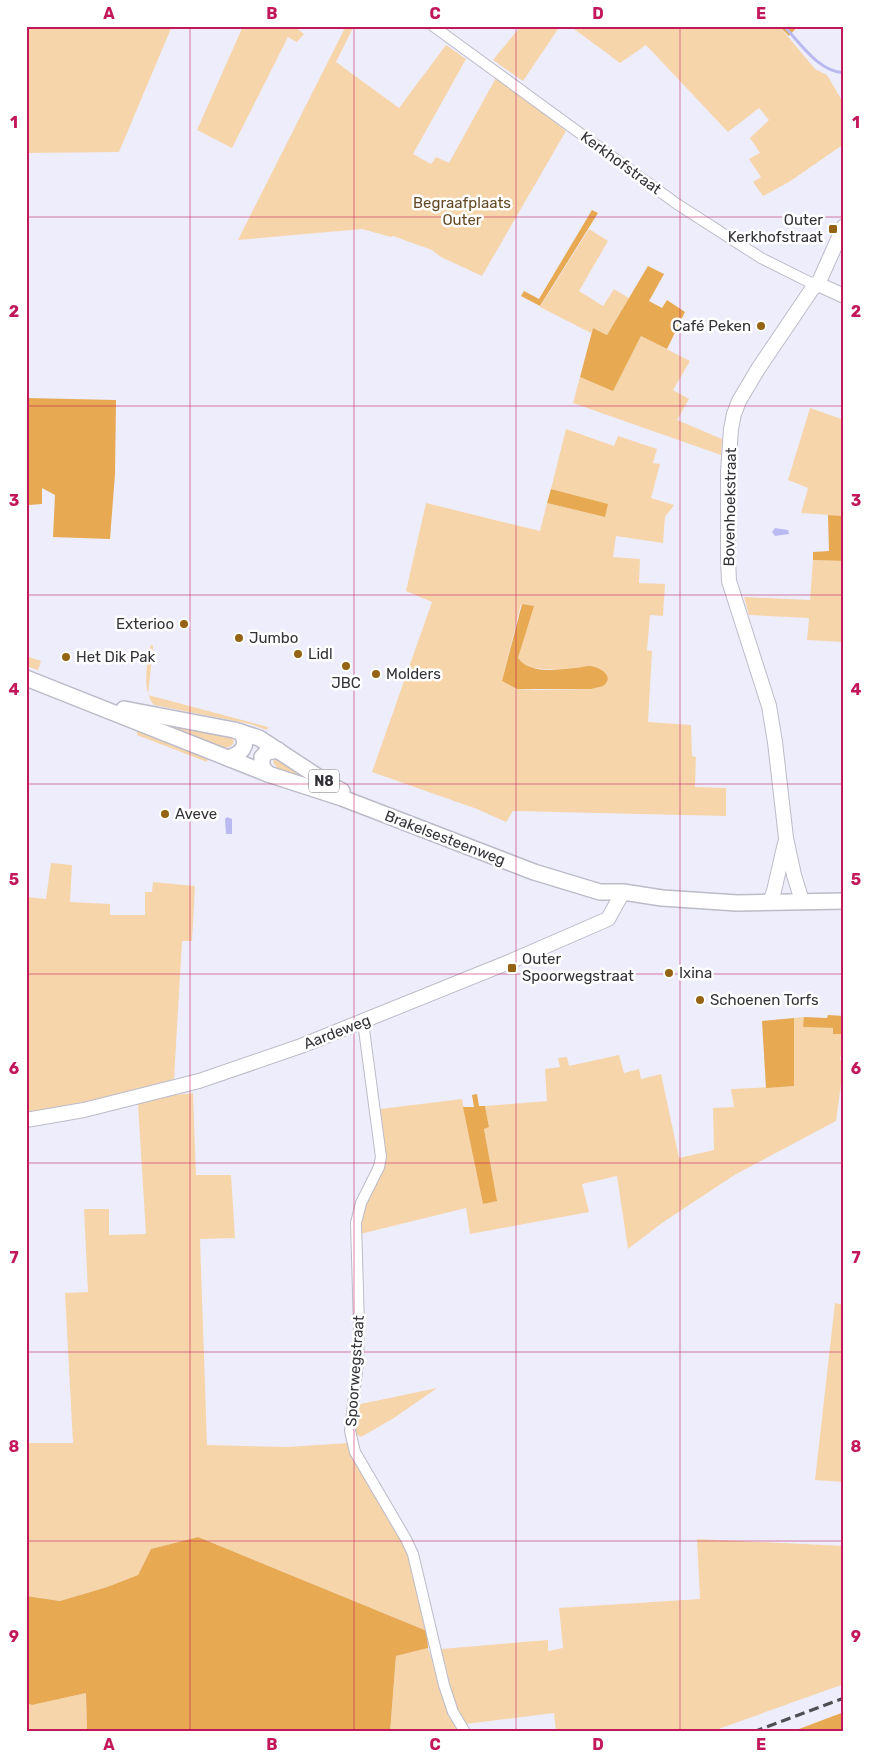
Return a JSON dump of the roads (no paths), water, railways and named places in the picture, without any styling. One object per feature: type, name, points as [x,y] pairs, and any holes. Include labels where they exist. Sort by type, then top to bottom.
[{"type":"main road","name":"Brakelsesteenweg","points":[[26,673],[122,709],[187,720],[259,738],[332,786],[372,805],[497,853],[544,868],[589,879],[623,892]]},
{"type":"main road","name":"Brakelsesteenweg","points":[[26,678],[268,774],[342,798],[534,872],[600,892],[623,892],[662,898],[737,903],[844,901]]},
{"type":"main road","points":[[228,758],[239,754],[244,748],[245,738],[241,732]]},
{"type":"main road","points":[[268,774],[262,767],[262,757],[267,752],[278,750]]},
{"type":"street","name":"Kerkhofstraat","points":[[433,26],[677,204],[761,258],[809,282],[818,284]]},
{"type":"street","name":"Bovenhoekstraat","points":[[802,902],[786,838],[775,742],[768,706],[729,581],[728,472],[731,429],[739,401],[758,369],[812,289],[818,284],[844,226]]},
{"type":"street","points":[[818,284],[844,296]]},
{"type":"street","name":"Bovenhoekstraat","points":[[770,902],[786,838]]},
{"type":"street","name":"Aardeweg","points":[[26,1120],[84,1110],[199,1081],[258,1062],[363,1022],[608,919],[623,892]]},
{"type":"street","name":"Spoorwegstraat","points":[[363,1022],[380,1157],[379,1167],[361,1202],[356,1222],[359,1326],[358,1362],[350,1431],[355,1452],[413,1554],[444,1685],[453,1712],[465,1732]]},
{"type":"water","points":[[775,528],[788,530],[789,534],[775,536],[772,532]]},
{"type":"water","points":[[227,817],[232,819],[232,834],[226,834],[225,819]]},
{"type":"waterway","points":[[784,26],[818,62],[835,71],[844,73]]},
{"type":"railway","points":[[753,1732],[844,1698]]},
{"type":"place","name":"Outer Kerkhofstraat","points":[[833,229]]},
{"type":"place","name":"Café Peken","points":[[761,326]]},
{"type":"place","name":"Exterioo","points":[[184,624]]},
{"type":"place","name":"Jumbo","points":[[239,638]]},
{"type":"place","name":"Lidl","points":[[298,654]]},
{"type":"place","name":"Het Dik Pak","points":[[66,657]]},
{"type":"place","name":"JBC","points":[[346,666]]},
{"type":"place","name":"Molders","points":[[376,674]]},
{"type":"place","name":"Aveve","points":[[165,814]]},
{"type":"place","name":"Outer Spoorwegstraat","points":[[512,968]]},
{"type":"place","name":"Ixina","points":[[669,973]]},
{"type":"place","name":"Schoenen Torfs","points":[[700,1000]]},
{"type":"park label","name":"Begraafplaats Outer","points":[[462,212]]}]
